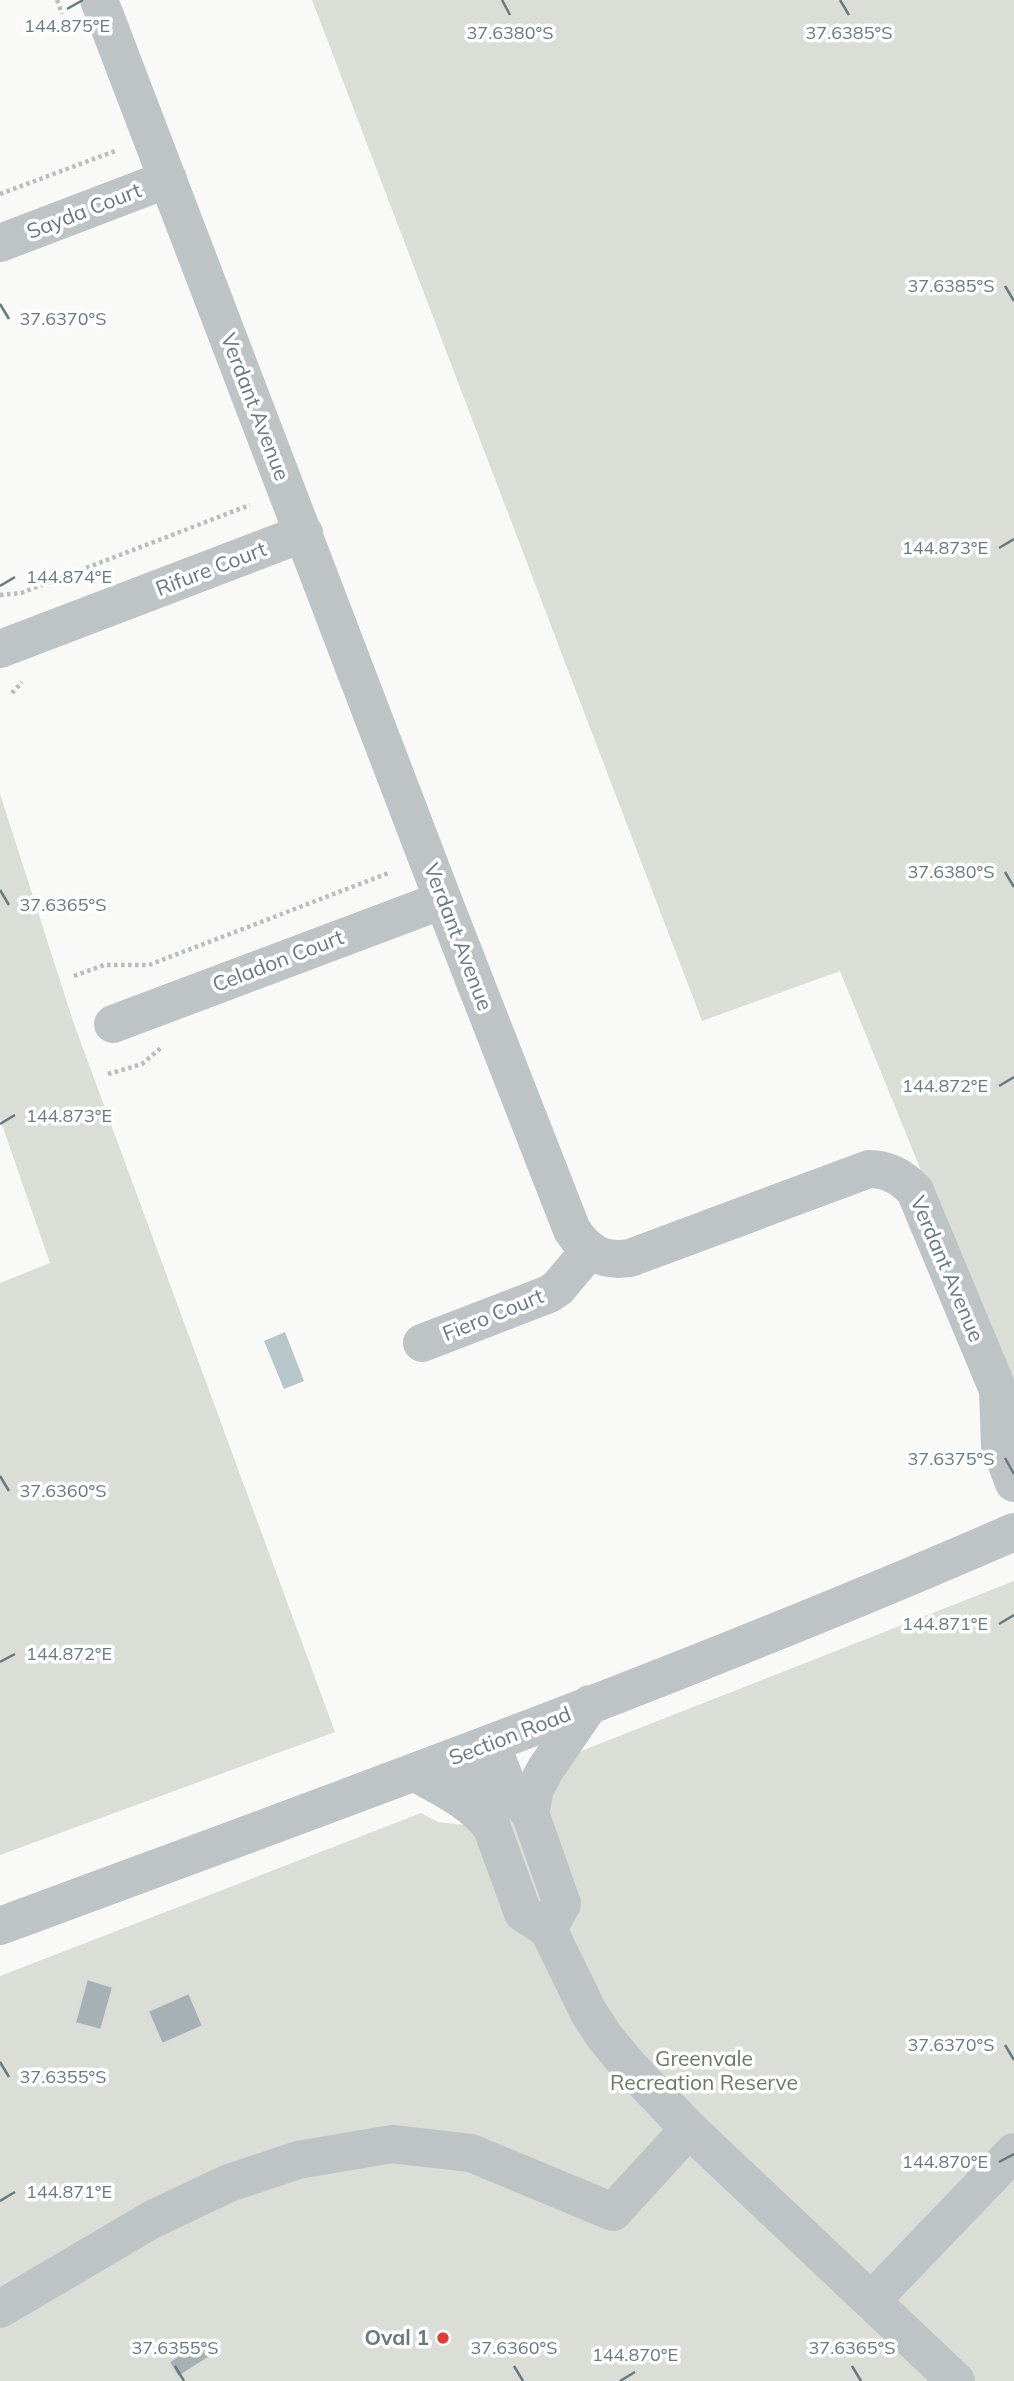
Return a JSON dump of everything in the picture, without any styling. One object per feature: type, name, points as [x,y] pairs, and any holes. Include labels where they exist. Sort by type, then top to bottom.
[{"type":"street","name":"Verdant Avenue","points":[[99,0],[572,1230],[589,1251],[612,1259],[630,1258],[859,1172],[877,1169],[891,1172],[905,1180],[915,1191],[998,1390],[1000,1446],[1014,1483]]},
{"type":"street","name":"Sayda Court","points":[[0,243],[167,179]]},
{"type":"street","name":"Rifure Court","points":[[0,649],[304,533]]},
{"type":"street","name":"Celadon Court","points":[[113,1024],[443,900]]},
{"type":"street","name":"Fiero Court","points":[[422,1343],[549,1294],[589,1251]]},
{"type":"street","name":"Section Road","points":[[0,1926],[414,1773],[774,1633],[1014,1532]]},
{"type":"street","points":[[530,1813],[535,1789],[545,1770],[590,1704]]},
{"type":"street","points":[[480,1747],[510,1792],[530,1813],[562,1904],[548,1929]]},
{"type":"street","points":[[480,1747],[492,1828],[523,1913],[548,1929],[583,2001],[604,2036],[689,2129],[956,2381]]},
{"type":"street","points":[[414,1773],[475,1808],[492,1828]]},
{"type":"street","points":[[0,2309],[151,2220],[229,2183],[298,2160],[392,2144],[471,2153],[612,2212],[689,2129]]},
{"type":"street","points":[[871,2301],[1014,2152]]},
{"type":"path","points":[[0,194],[115,151]]},
{"type":"path","points":[[0,594],[21,593],[250,505]]},
{"type":"path","points":[[74,976],[104,965],[149,965],[391,872]]},
{"type":"green space","points":[[312,0],[1014,0],[1014,1400],[840,971],[702,1021]]},
{"type":"green space","points":[[0,794],[74,1024],[335,1732],[0,1855],[0,1283],[50,1263],[0,1119]]},
{"type":"green space","name":"Greenvale Recreation Reserve","points":[[1014,1581],[1014,2381],[0,2381],[0,1976],[421,1813],[438,1822],[492,1828],[530,1813],[530,1771]]},
{"type":"shaded area","points":[[285,1332],[304,1381],[284,1389],[264,1341]]},
{"type":"building","points":[[87,1979],[113,1987],[101,2030],[75,2023]]},
{"type":"building","points":[[189,1993],[203,2026],[162,2044],[148,2011]]},
{"type":"building","points":[[204,2338],[214,2354],[178,2377],[169,2362]]},
{"type":"place","name":"Oval 1","points":[[443,2338]]}]
